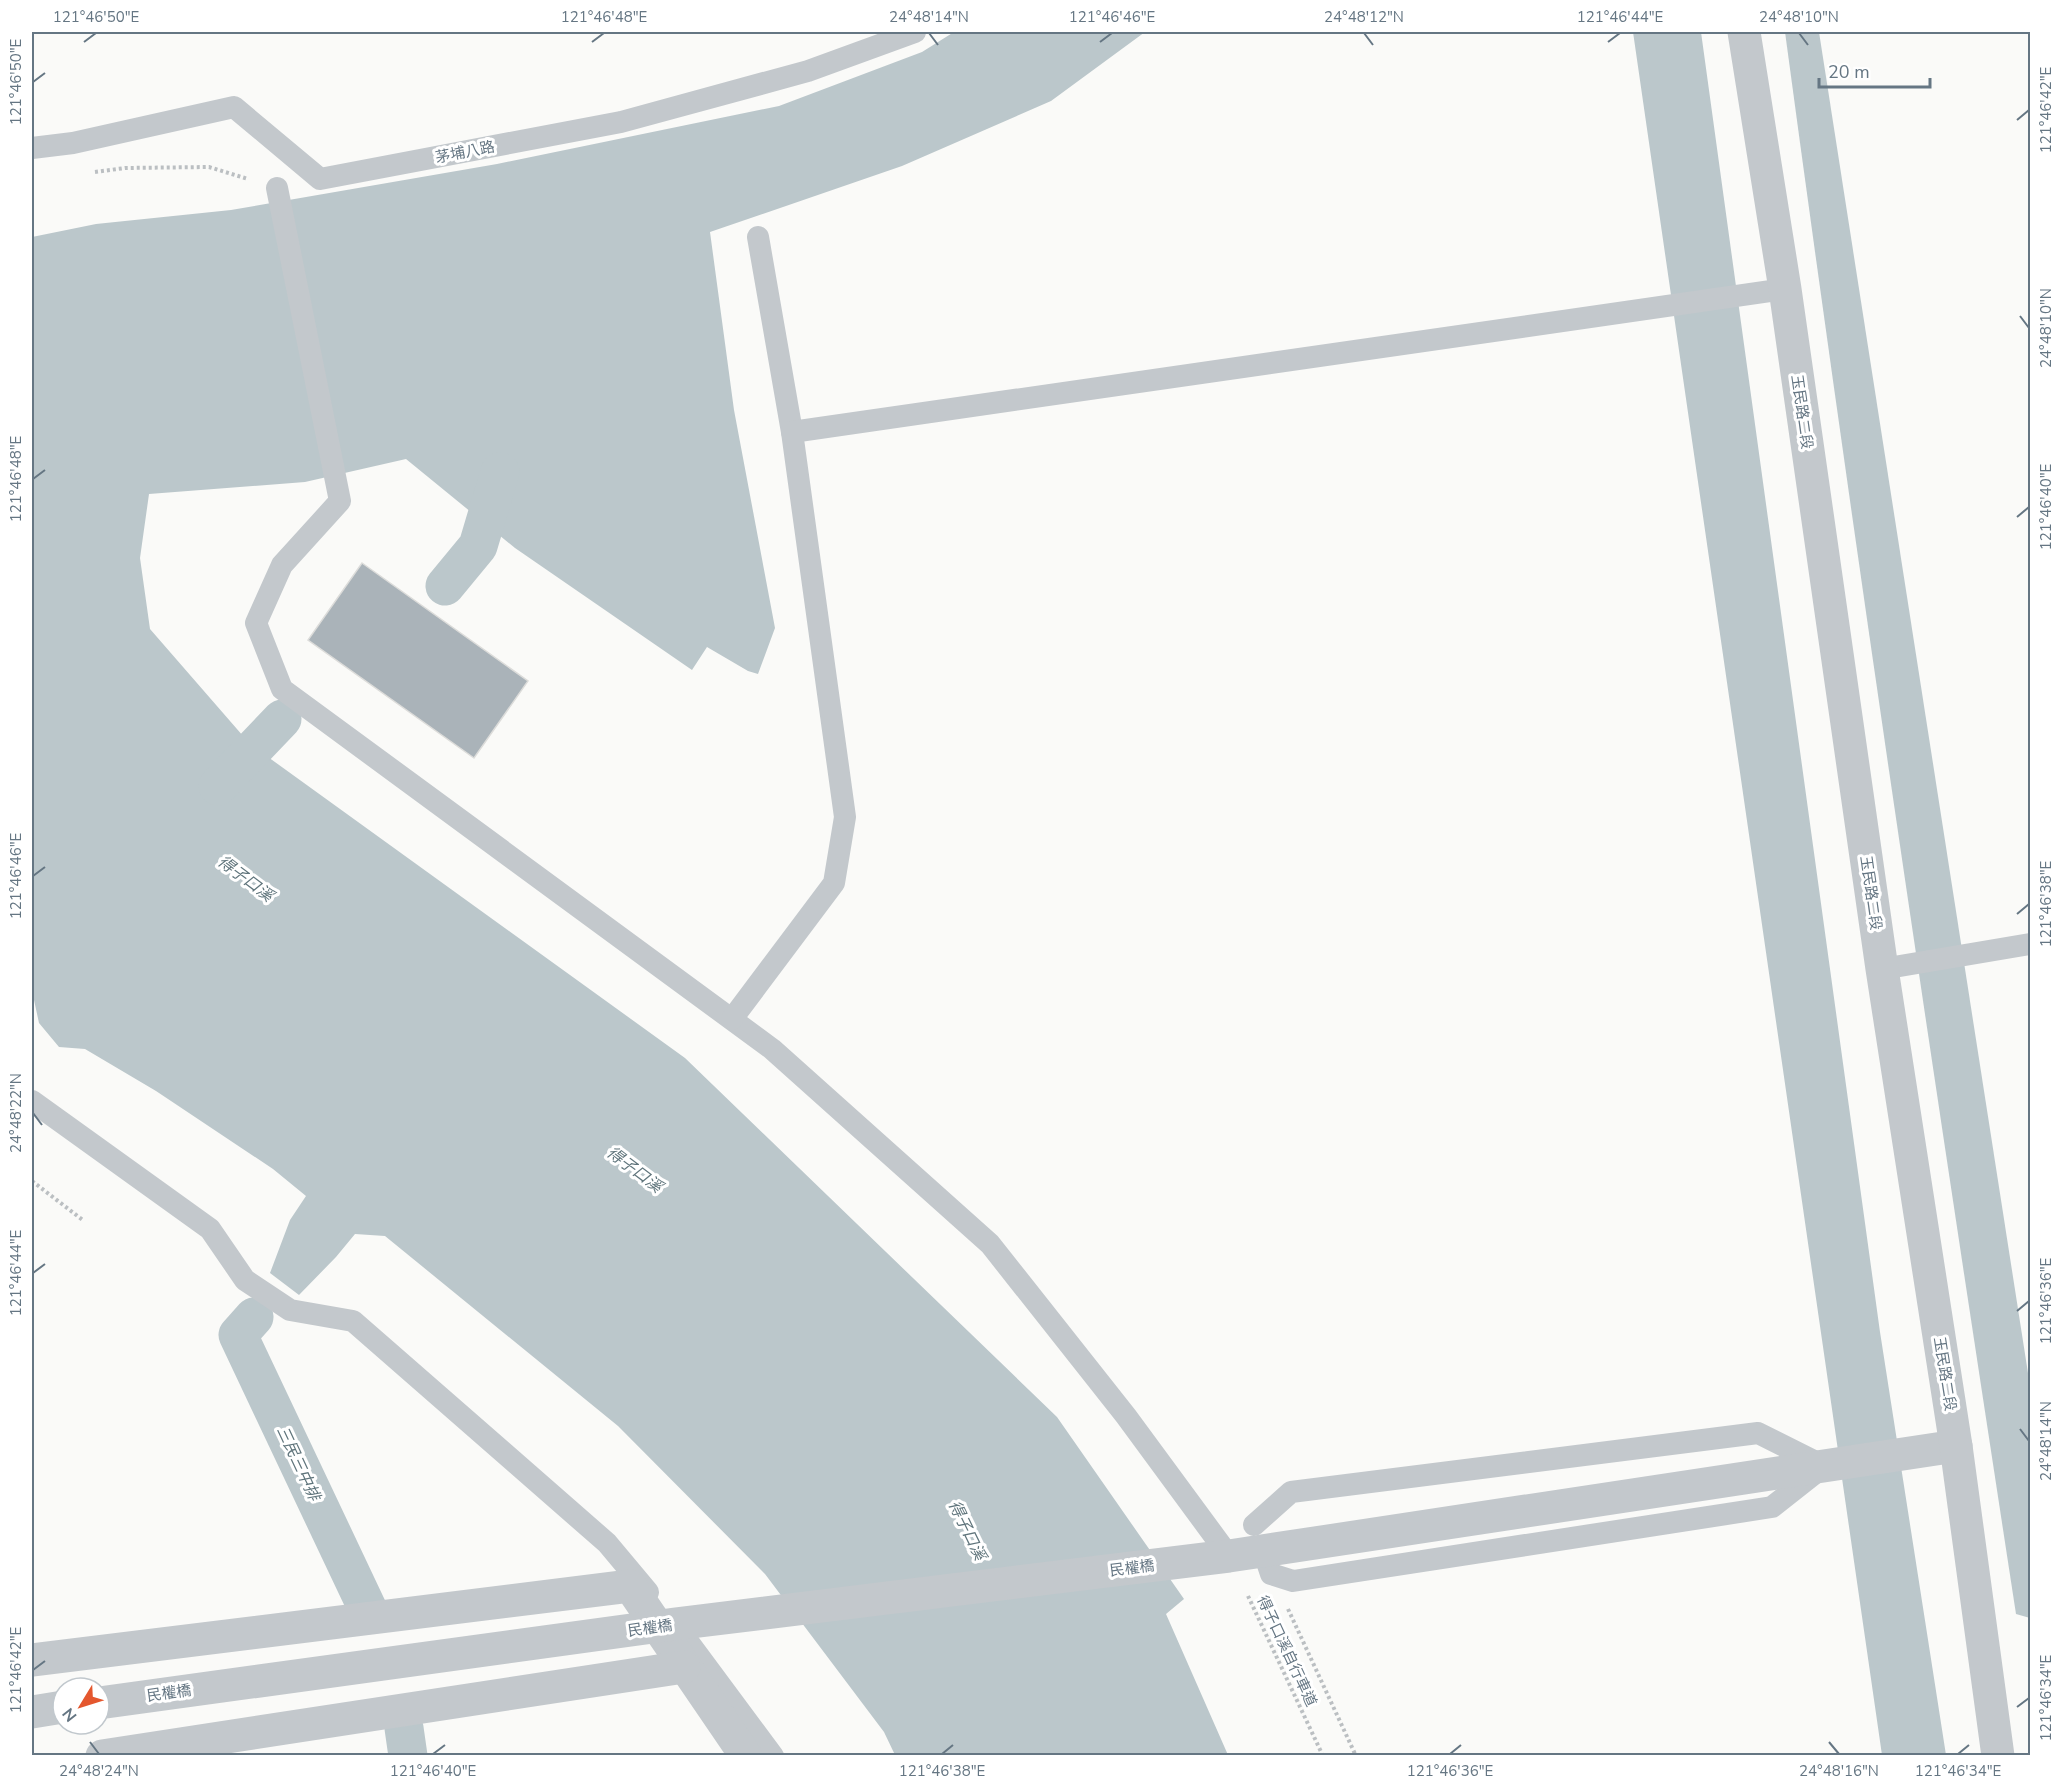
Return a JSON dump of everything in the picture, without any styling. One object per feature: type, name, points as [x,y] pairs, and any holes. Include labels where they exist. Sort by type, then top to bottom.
[{"type":"street","name":"玉民路二段","points":[[1744,32],[1785,289],[1882,969],[1956,1446],[1977,1614],[1998,1755]]},
{"type":"street","name":"民權橋","points":[[111,1700],[675,1624],[1215,1558],[1956,1446]]},
{"type":"street","points":[[32,1660],[630,1586],[746,1755]]},
{"type":"street","points":[[102,1755],[684,1667]]},
{"type":"street","points":[[32,1712],[51,1709]]},
{"type":"lane","name":"茅埔八路","points":[[32,148],[73,143],[234,107],[320,179],[621,122],[808,71],[915,32]]},
{"type":"lane","points":[[277,188],[340,501],[282,565],[256,623],[282,689],[772,1048],[990,1244],[1126,1416],[1215,1558]]},
{"type":"lane","points":[[732,1019],[834,883],[845,817],[792,432],[758,237]]},
{"type":"lane","points":[[792,432],[1785,289]]},
{"type":"lane","points":[[1882,969],[2031,944]]},
{"type":"lane","points":[[32,1101],[210,1228],[245,1280],[290,1310],[353,1321],[607,1543],[675,1624],[773,1755]]},
{"type":"lane","points":[[1254,1525],[1291,1492],[1758,1433],[1824,1466],[1772,1507],[1293,1581],[1270,1570]]},
{"type":"path","points":[[90,172],[125,168],[209,167],[277,188]]},
{"type":"path","points":[[32,1181],[84,1221]]},
{"type":"path","name":"得子口溪自行車道","points":[[1215,1558],[1323,1755]]},
{"type":"path","points":[[1270,1570],[1356,1755]]},
{"type":"water","name":"得子口溪","points":[[954,32],[1145,32],[1051,101],[902,166],[710,232],[734,410],[775,628],[758,674],[748,671],[707,647],[692,670],[515,548],[406,459],[305,482],[149,494],[140,558],[150,629],[250,744],[685,1058],[1057,1417],[1184,1599],[1166,1614],[1228,1755],[895,1755],[884,1732],[765,1574],[618,1426],[385,1236],[355,1234],[299,1295],[270,1273],[290,1220],[306,1196],[273,1169],[156,1091],[85,1049],[59,1047],[39,1023],[32,998],[32,237],[96,224],[231,210],[497,164],[779,106],[922,52]]},
{"type":"water","points":[[1633,32],[1701,32],[1880,1332],[1946,1755],[1882,1755]]},
{"type":"water","points":[[1785,32],[1819,32],[2030,1386],[2030,1618],[2016,1614],[1897,823]]},
{"type":"building","points":[[362,563],[528,681],[474,758],[308,640]]},
{"type":"waterway","points":[[445,586],[478,546],[500,472]]},
{"type":"waterway","points":[[218,786],[282,719]]},
{"type":"waterway","name":"三民三中排","points":[[254,1317],[238,1335],[369,1612]]},
{"type":"waterway","name":"三民三中排","points":[[404,1728],[408,1756]]}]
